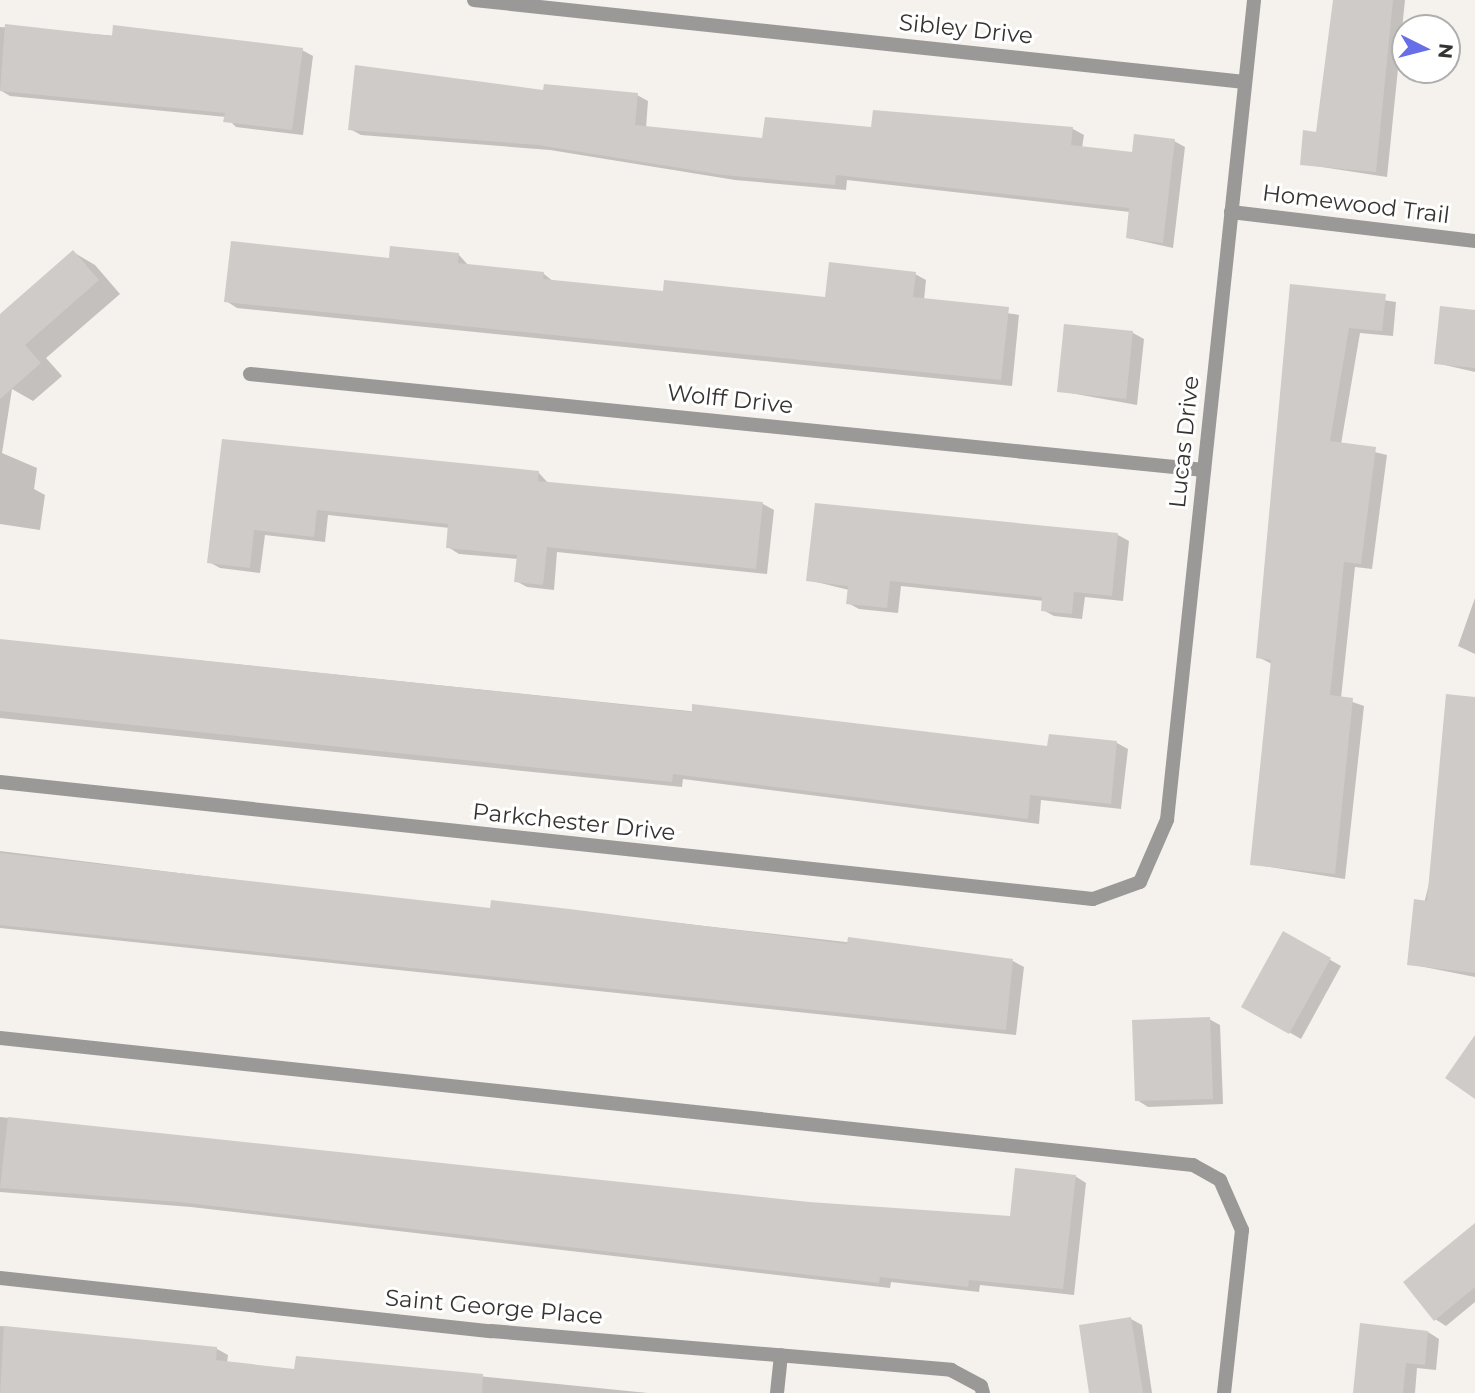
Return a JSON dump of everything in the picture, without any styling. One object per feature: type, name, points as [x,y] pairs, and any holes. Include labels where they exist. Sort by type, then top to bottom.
[{"type":"street","name":"Sibley Drive","points":[[474,0],[1245,82]]},
{"type":"street","name":"Lucas Drive","points":[[1140,882],[1167,820],[1254,0]]},
{"type":"street","name":"Homewood Trail","points":[[1231,212],[1475,241]]},
{"type":"street","name":"Wolff Drive","points":[[250,374],[1204,470]]},
{"type":"street","name":"Parkchester Drive","points":[[0,782],[1093,899],[1140,882]]},
{"type":"street","points":[[0,1038],[1193,1165],[1220,1180],[1241,1230],[1224,1393]]},
{"type":"street","name":"Saint George Place","points":[[0,1278],[951,1370],[982,1389]]},
{"type":"street","points":[[777,1393],[780,1355]]},
{"type":"building","points":[[1333,0],[1393,0],[1376,172],[1300,165],[1303,130],[1316,132]]},
{"type":"building","points":[[5,24],[112,36],[113,25],[303,48],[292,130],[223,122],[225,113],[0,91]]},
{"type":"building","points":[[355,65],[543,90],[544,84],[638,93],[635,125],[762,138],[765,117],[871,127],[873,110],[1073,127],[1071,145],[1132,152],[1134,134],[1175,139],[1163,243],[1126,238],[1129,208],[836,175],[835,185],[723,175],[538,145],[348,130]]},
{"type":"building","points":[[231,241],[389,258],[390,246],[459,253],[458,263],[544,272],[543,279],[663,291],[664,280],[825,297],[829,262],[916,272],[913,297],[1009,307],[1001,380],[224,302]]},
{"type":"building","points":[[73,250],[99,280],[25,345],[41,363],[0,399],[0,314]]},
{"type":"building","points":[[1290,284],[1386,294],[1382,331],[1349,328],[1330,441],[1376,447],[1361,564],[1344,562],[1330,695],[1353,698],[1335,874],[1250,865],[1271,660],[1256,658]]},
{"type":"building","points":[[1440,306],[1475,310],[1475,368],[1434,364]]},
{"type":"building","points":[[1064,324],[1133,331],[1126,399],[1057,392]]},
{"type":"building","points":[[222,439],[539,471],[538,481],[763,502],[756,569],[547,547],[543,585],[514,582],[517,555],[446,548],[448,524],[317,510],[314,537],[254,530],[250,568],[207,563]]},
{"type":"building","points":[[815,503],[1118,533],[1112,596],[1074,592],[1072,614],[1041,611],[1042,597],[890,581],[887,608],[846,604],[848,586],[806,581]]},
{"type":"building","points":[[0,639],[692,712],[692,704],[1047,746],[1049,734],[1117,741],[1111,804],[1030,795],[1028,819],[673,774],[672,782],[0,711]]},
{"type":"building","points":[[1446,694],[1475,697],[1475,973],[1407,965],[1414,899],[1427,901]]},
{"type":"building","points":[[0,853],[490,908],[491,900],[847,944],[848,937],[1013,959],[1006,1030],[0,925]]},
{"type":"building","points":[[1283,931],[1331,958],[1289,1034],[1241,1007]]},
{"type":"building","points":[[1210,1017],[1213,1099],[1135,1101],[1132,1020]]},
{"type":"building","points":[[1475,1035],[1475,1099],[1445,1078]]},
{"type":"building","points":[[8,1117],[809,1202],[1010,1216],[1015,1168],[1076,1175],[1063,1289],[969,1280],[968,1287],[880,1277],[879,1283],[179,1202],[0,1188]]},
{"type":"building","points":[[1475,1223],[1475,1287],[1434,1321],[1403,1282]]},
{"type":"building","points":[[1131,1317],[1143,1393],[1089,1393],[1079,1325]]},
{"type":"building","points":[[1360,1323],[1428,1331],[1425,1365],[1406,1363],[1403,1393],[1353,1393]]},
{"type":"building","points":[[4,1326],[217,1347],[216,1360],[294,1369],[296,1356],[483,1374],[482,1393],[0,1393]]}]
